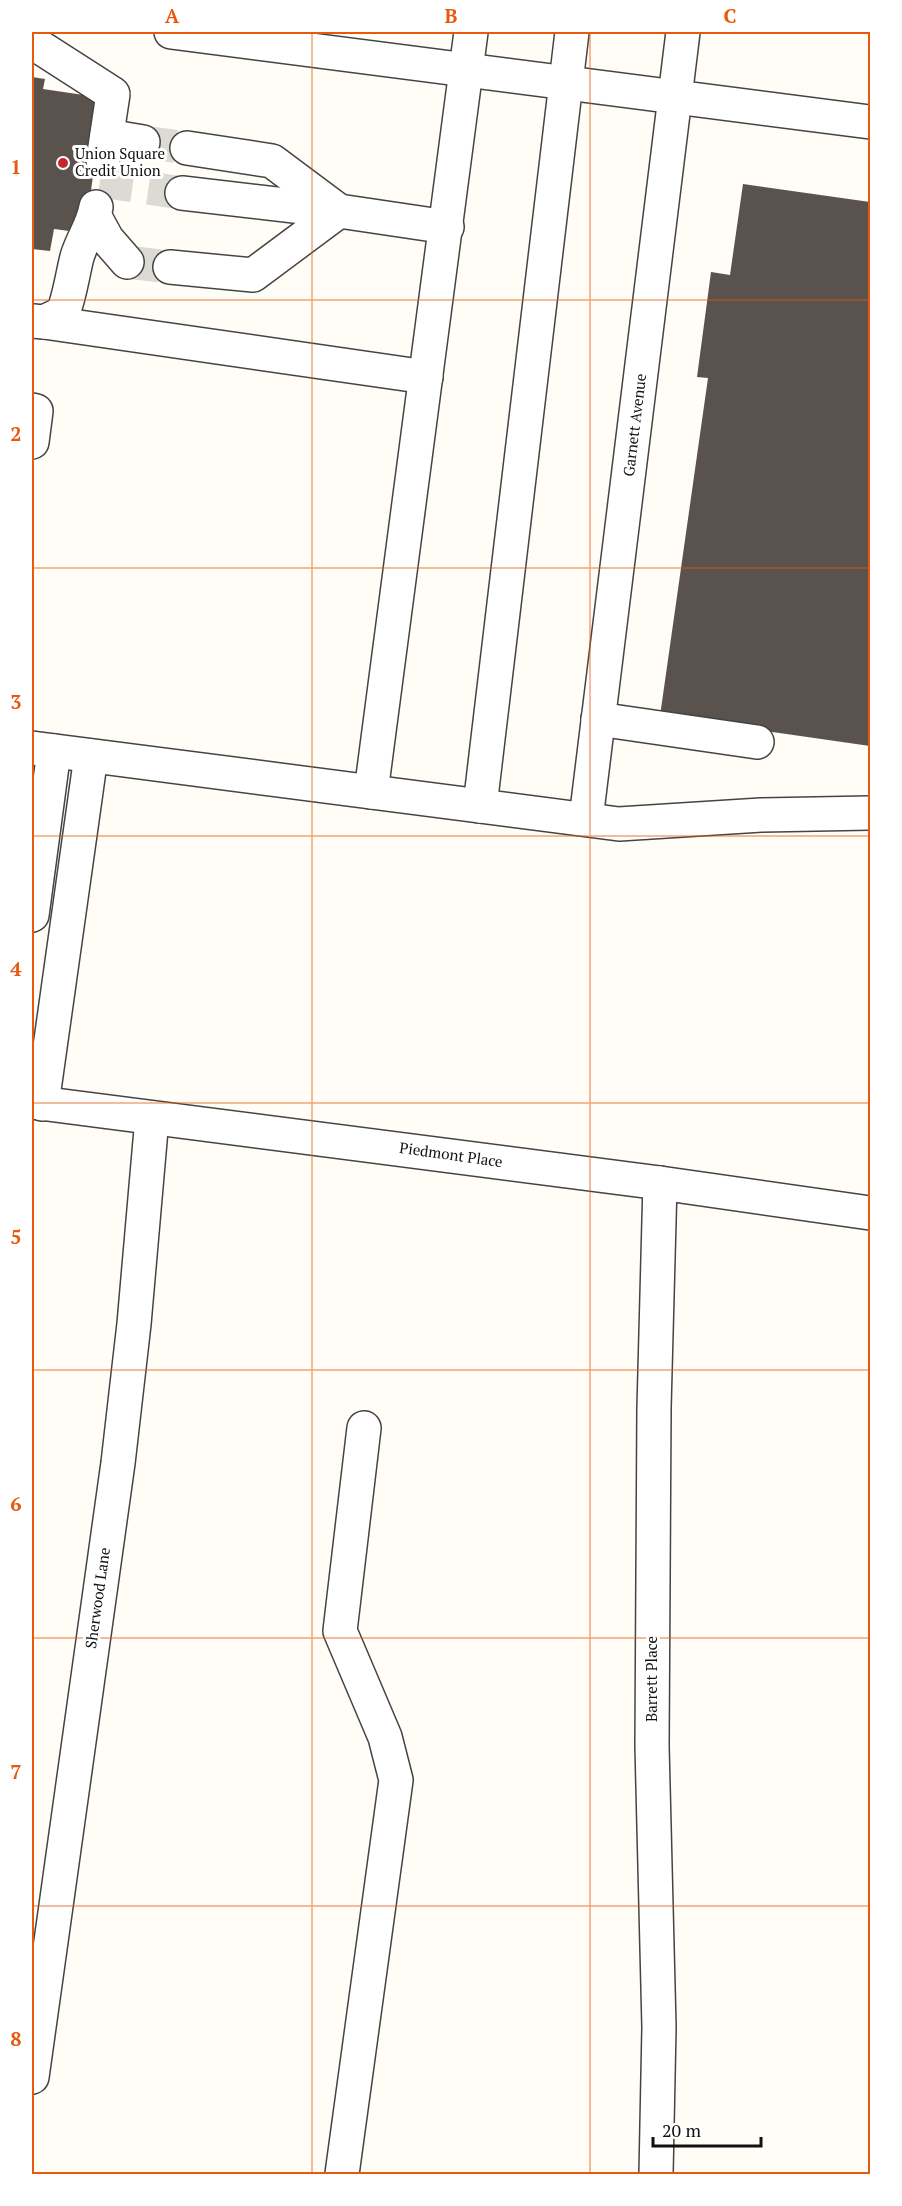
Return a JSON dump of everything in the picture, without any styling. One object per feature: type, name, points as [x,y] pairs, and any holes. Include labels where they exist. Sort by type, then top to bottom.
[{"type":"street","points":[[171,32],[870,122]]},
{"type":"street","points":[[371,792],[468,69],[471,32]]},
{"type":"street","points":[[480,806],[572,32]]},
{"type":"street","name":"Garnett Avenue","points":[[586,819],[684,32]]},
{"type":"street","points":[[32,42],[112,94],[105,148],[143,142]]},
{"type":"street","points":[[187,148],[273,161],[339,211]]},
{"type":"street","points":[[182,193],[339,211],[447,227]]},
{"type":"street","points":[[170,267],[253,275],[339,211]]},
{"type":"street","points":[[38,321],[63,314],[71,292],[78,255],[95,212],[106,239],[126,262]]},
{"type":"street","points":[[38,321],[426,377]]},
{"type":"street","points":[[32,410],[36,411],[32,442]]},
{"type":"street","points":[[598,719],[757,742]]},
{"type":"street","points":[[32,915],[43,750],[619,824],[761,815],[870,813]]},
{"type":"street","points":[[37,1103],[91,756]]},
{"type":"street","name":"Piedmont Place","points":[[37,1103],[660,1183],[870,1213]]},
{"type":"street","name":"Sherwood Lane","points":[[32,2077],[118,1463],[134,1324],[152,1118]]},
{"type":"street","name":"Barrett Place","points":[[656,2175],[659,2027],[652,1746],[654,1408],[660,1183]]},
{"type":"street","points":[[342,2175],[396,1780],[385,1737],[340,1631],[364,1428]]},
{"type":"building","name":"Union Square Credit Union","points":[[32,77],[45,79],[43,89],[104,98],[85,233],[54,229],[50,251],[32,249]]},
{"type":"building","points":[[743,184],[870,202],[870,746],[660,716],[708,378],[697,377],[711,272],[730,275]]},
{"type":"tunnel","points":[[143,142],[187,148]]},
{"type":"tunnel","points":[[100,181],[182,193]]},
{"type":"tunnel","points":[[127,262],[170,267]]},
{"type":"place","name":"Union Square Credit Union","points":[[63,163]]}]
